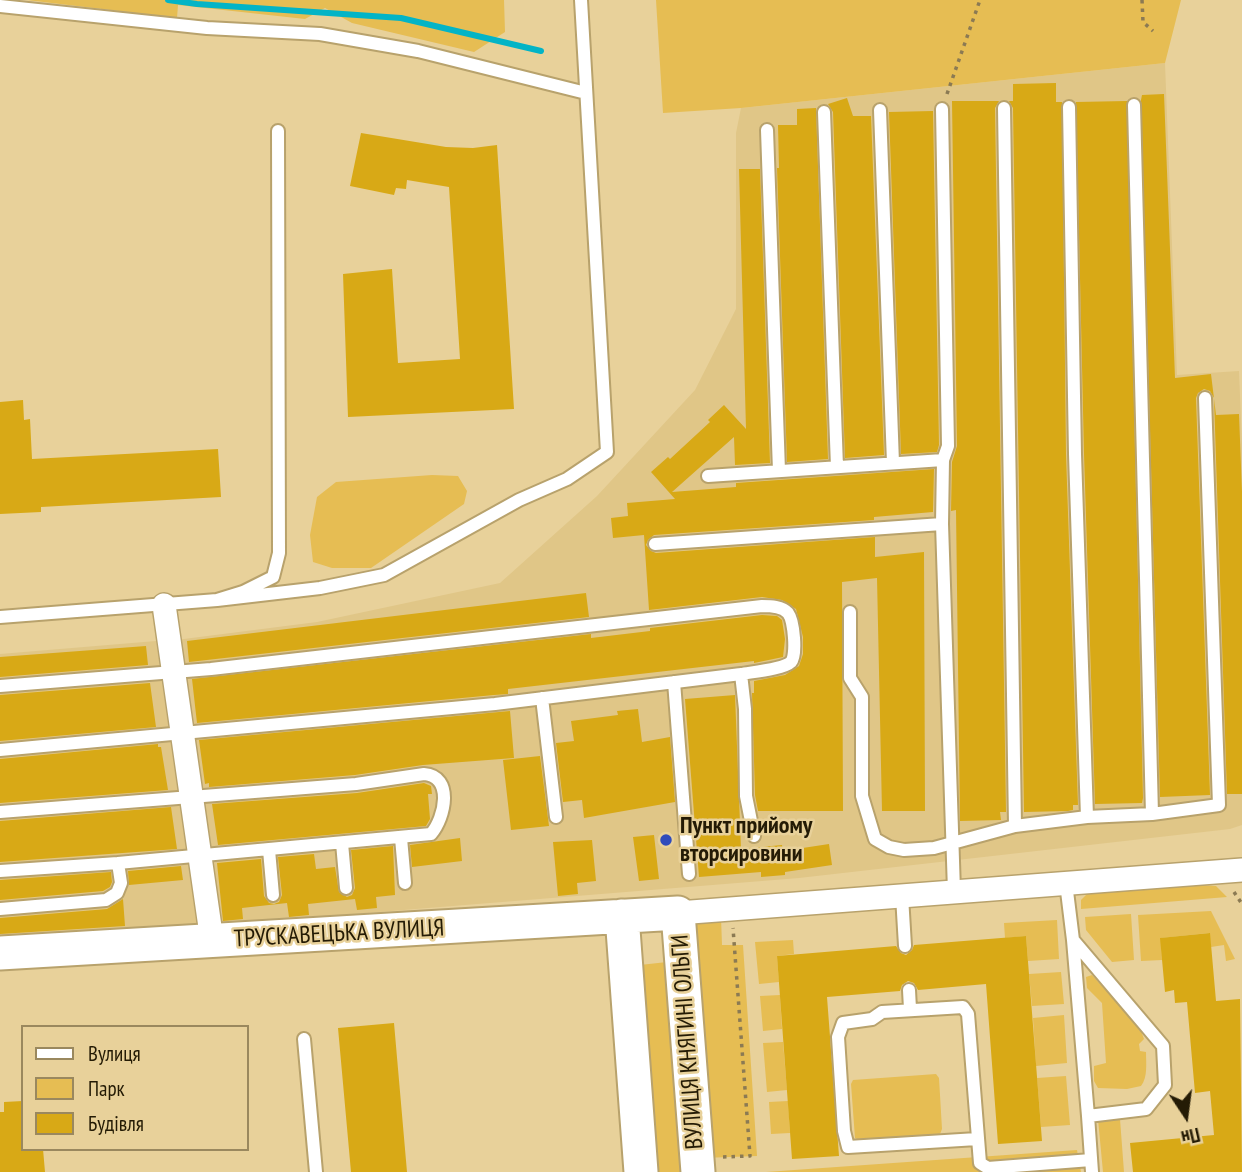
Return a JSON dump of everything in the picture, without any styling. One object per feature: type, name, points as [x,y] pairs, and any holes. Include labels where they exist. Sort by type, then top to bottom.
[{"type":"street","points":[[164,605],[212,941]]},
{"type":"street","points":[[678,913],[1066,883],[1239,875]]},
{"type":"street","name":"ТРУСКАВЕЦЬКА ВУЛИЦЯ","points":[[0,953],[678,913]]},
{"type":"street","name":"ВУЛИЦЯ КНЯГИНІ ОЛЬГИ","points":[[678,913],[708,1165]]},
{"type":"street","points":[[622,916],[640,1172]]},
{"type":"lane","points":[[0,617],[217,600],[320,588],[384,575],[519,500],[566,479],[607,452],[581,0]]},
{"type":"lane","points":[[0,6],[208,29],[320,34],[418,51],[586,93]]},
{"type":"lane","points":[[1134,105],[1153,814]]},
{"type":"lane","points":[[1069,107],[1076,468],[1087,817]]},
{"type":"lane","points":[[1004,108],[1015,825]]},
{"type":"lane","points":[[942,109],[948,446],[943,460],[942,524],[954,891]]},
{"type":"lane","points":[[880,110],[893,463]]},
{"type":"lane","points":[[824,112],[837,467]]},
{"type":"lane","points":[[767,130],[779,471]]},
{"type":"lane","points":[[217,600],[243,592],[273,577],[278,553],[278,131]]},
{"type":"lane","points":[[850,612],[850,678],[862,697],[862,796],[875,839],[889,847],[904,850],[934,848],[1015,825],[1087,817],[1153,814],[1219,805],[1205,398]]},
{"type":"lane","points":[[708,476],[943,460]]},
{"type":"lane","points":[[655,544],[942,524]]},
{"type":"lane","points":[[0,686],[174,672],[762,606],[777,607],[788,613],[795,653],[791,662],[783,667],[741,674],[542,698],[0,750]]},
{"type":"lane","points":[[741,674],[745,709],[746,796],[754,836]]},
{"type":"lane","points":[[674,682],[690,874]]},
{"type":"lane","points":[[542,698],[556,817]]},
{"type":"lane","points":[[0,812],[356,784],[424,774],[439,779],[445,802],[438,826],[431,834],[200,856],[0,871]]},
{"type":"lane","points":[[401,838],[405,883]]},
{"type":"lane","points":[[342,843],[346,888]]},
{"type":"lane","points":[[269,849],[273,895]]},
{"type":"lane","points":[[0,908],[106,900],[117,893],[121,883],[118,863]]},
{"type":"lane","points":[[977,1139],[848,1147],[844,1131],[838,1037],[843,1023],[872,1019],[882,1012],[958,1006],[966,1010],[977,1139],[978,1159],[984,1167],[1091,1166],[1066,883]]},
{"type":"lane","points":[[902,896],[905,946]]},
{"type":"lane","points":[[1073,940],[1163,1046],[1165,1085],[1146,1109],[1088,1116]]},
{"type":"lane","points":[[909,990],[910,1009]]},
{"type":"lane","points":[[304,1039],[316,1172]]},
{"type":"path","points":[[942,109],[980,0]]},
{"type":"path","points":[[1142,0],[1143,22],[1153,31]]},
{"type":"path","points":[[708,1165],[750,1156],[731,908]]},
{"type":"shaded area","points":[[1165,63],[1177,375],[1239,371],[1242,444],[1242,825],[1230,829],[799,878],[218,925],[176,640],[317,622],[500,583],[597,496],[695,390],[736,309],[736,133],[741,108]]},
{"type":"shaded area","points":[[156,641],[197,927],[0,939],[0,654]]},
{"type":"green space","points":[[27,0],[504,0],[505,32],[474,52],[352,23],[325,8],[305,19],[178,5],[177,18]]},
{"type":"green space","points":[[656,0],[1181,0],[1165,63],[741,108],[663,113]]},
{"type":"green space","points":[[432,475],[458,476],[467,491],[464,504],[371,568],[332,568],[313,562],[310,535],[317,497],[336,482]]},
{"type":"green space","points":[[1216,886],[1227,897],[1081,909],[1081,900],[1089,892]]},
{"type":"green space","points":[[1211,911],[1235,959],[1226,961],[1224,945],[1211,947],[1209,933],[1161,938],[1162,960],[1141,961],[1138,915]]},
{"type":"green space","points":[[1131,914],[1134,960],[1112,962],[1086,930],[1085,917]]},
{"type":"green space","points":[[721,917],[722,945],[743,945],[757,1156],[703,1158],[692,918]]},
{"type":"green space","points":[[1057,920],[1059,959],[1028,961],[1026,936],[1005,938],[1004,923]]},
{"type":"green space","points":[[793,940],[794,954],[777,956],[779,982],[759,984],[755,942]]},
{"type":"green space","points":[[667,962],[683,1172],[655,1172],[640,965]]},
{"type":"green space","points":[[1061,972],[1064,1004],[1032,1006],[1029,974]]},
{"type":"green space","points":[[1092,975],[1140,1028],[1144,1039],[1139,1044],[1140,1051],[1146,1052],[1146,1074],[1141,1086],[1127,1089],[1098,1088],[1094,1081],[1094,1066],[1106,1063],[1102,1003],[1087,988],[1086,977]]},
{"type":"green space","points":[[780,995],[782,1029],[763,1031],[760,996]]},
{"type":"green space","points":[[1064,1015],[1067,1063],[1036,1066],[1033,1018]]},
{"type":"green space","points":[[783,1042],[787,1090],[767,1092],[763,1043]]},
{"type":"green space","points":[[936,1074],[939,1078],[940,1134],[859,1140],[855,1138],[851,1084],[853,1080]]},
{"type":"green space","points":[[1066,1076],[1070,1125],[1041,1127],[1037,1078]]},
{"type":"green space","points":[[788,1101],[790,1133],[771,1134],[769,1102]]},
{"type":"green space","points":[[1136,1116],[1120,1119],[1124,1172],[1103,1172],[1098,1119]]},
{"type":"green space","points":[[1077,1150],[1081,1172],[766,1172]]},
{"type":"building","points":[[1056,83],[1056,102],[1062,102],[1066,454],[1078,805],[1073,805],[1073,810],[1068,811],[1024,812],[1013,108],[1009,101],[1013,101],[1013,84]]},
{"type":"building","points":[[1164,94],[1175,378],[1211,374],[1214,398],[1210,391],[1204,389],[1196,398],[1210,795],[1160,797],[1141,100],[1142,95]]},
{"type":"building","points":[[847,98],[853,116],[871,116],[884,455],[845,458],[833,112],[828,104]]},
{"type":"building","points":[[952,101],[999,101],[995,108],[1006,812],[1000,812],[1001,820],[960,821],[956,510],[951,511],[952,462],[957,446]]},
{"type":"building","points":[[1127,101],[1143,798],[1142,803],[1095,804],[1076,102]]},
{"type":"building","points":[[816,108],[828,459],[787,462],[777,168],[778,125],[797,125],[797,109]]},
{"type":"building","points":[[933,111],[939,445],[937,452],[901,454],[889,112]]},
{"type":"building","points":[[361,133],[446,147],[497,145],[514,409],[348,417],[343,274],[392,269],[398,363],[460,359],[449,187],[407,180],[406,189],[396,188],[394,195],[350,186]]},
{"type":"building","points":[[739,169],[760,169],[770,463],[735,465],[734,437],[672,492],[736,487],[736,483],[934,469],[933,512],[874,517],[874,520],[654,535],[646,545],[656,553],[875,537],[875,557],[924,552],[925,811],[882,811],[877,578],[842,582],[843,811],[758,811],[755,795],[752,693],[754,681],[785,675],[799,666],[803,654],[803,637],[796,609],[782,600],[762,597],[649,610],[644,535],[613,538],[611,518],[628,516],[627,503],[675,499],[651,472],[668,457],[670,459],[710,422],[708,420],[724,405],[746,429]]},
{"type":"building","points":[[1214,399],[1216,415],[1239,414],[1242,492],[1242,794],[1227,794]]},
{"type":"building","points":[[23,400],[24,420],[30,419],[32,459],[218,449],[221,497],[41,507],[41,512],[0,514],[0,402]]},
{"type":"building","points":[[586,593],[589,617],[189,662],[187,641]]},
{"type":"building","points":[[762,615],[777,616],[782,620],[785,639],[783,657],[754,663],[508,689],[508,694],[197,723],[192,679],[591,634],[591,638]]},
{"type":"building","points":[[146,646],[148,665],[0,677],[0,657]]},
{"type":"building","points":[[150,683],[156,727],[0,741],[0,695]]},
{"type":"building","points":[[735,695],[741,849],[782,845],[783,851],[829,844],[832,865],[785,872],[785,875],[761,877],[761,872],[699,877],[685,699]]},
{"type":"building","points":[[638,709],[642,742],[670,737],[675,802],[584,818],[582,800],[563,802],[556,743],[574,741],[571,721],[618,715],[617,711]]},
{"type":"building","points":[[510,711],[514,758],[423,765],[355,775],[209,787],[209,783],[205,784],[199,740]]},
{"type":"building","points":[[158,744],[158,747],[161,747],[168,790],[0,803],[0,759]]},
{"type":"building","points":[[540,756],[549,826],[511,830],[503,760]]},
{"type":"building","points":[[424,783],[431,786],[432,794],[428,794],[430,819],[426,826],[218,845],[212,804],[357,793]]},
{"type":"building","points":[[171,807],[177,849],[0,862],[0,821]]},
{"type":"building","points":[[654,835],[659,879],[639,881],[633,837]]},
{"type":"building","points":[[460,838],[462,861],[412,867],[410,845]]},
{"type":"building","points":[[592,840],[596,881],[577,883],[578,894],[558,896],[553,842]]},
{"type":"building","points":[[393,846],[395,895],[376,897],[377,908],[357,910],[355,899],[308,904],[309,915],[289,917],[287,903],[242,908],[243,919],[223,921],[217,863],[261,859],[264,896],[269,903],[274,904],[279,902],[282,895],[278,857],[314,854],[316,869],[335,867],[339,892],[347,897],[352,895],[355,888],[351,850]]},
{"type":"building","points":[[181,866],[183,880],[129,885],[128,871]]},
{"type":"building","points":[[111,872],[110,887],[103,891],[0,900],[0,880]]},
{"type":"building","points":[[123,899],[125,926],[0,934],[0,918],[107,909]]},
{"type":"building","points":[[1210,933],[1216,1001],[1240,999],[1242,1172],[1133,1172],[1130,1143],[1214,1135],[1210,1091],[1195,1093],[1187,1002],[1175,1003],[1174,990],[1165,992],[1160,938]]},
{"type":"building","points":[[1026,936],[1042,1141],[998,1144],[986,984],[918,990],[914,983],[908,981],[902,985],[900,991],[827,997],[839,1156],[792,1159],[777,956],[896,946],[906,955],[914,945]]},
{"type":"building","points":[[394,1023],[407,1172],[351,1172],[338,1028]]},
{"type":"building","points":[[21,1101],[21,1151],[43,1151],[45,1172],[0,1172],[0,1112],[4,1112],[4,1102]]},
{"type":"waterway","points":[[168,0],[401,18],[541,51]]},
{"type":"place","name":"Пункт прийому вторсировини","points":[[666,840]]}]
